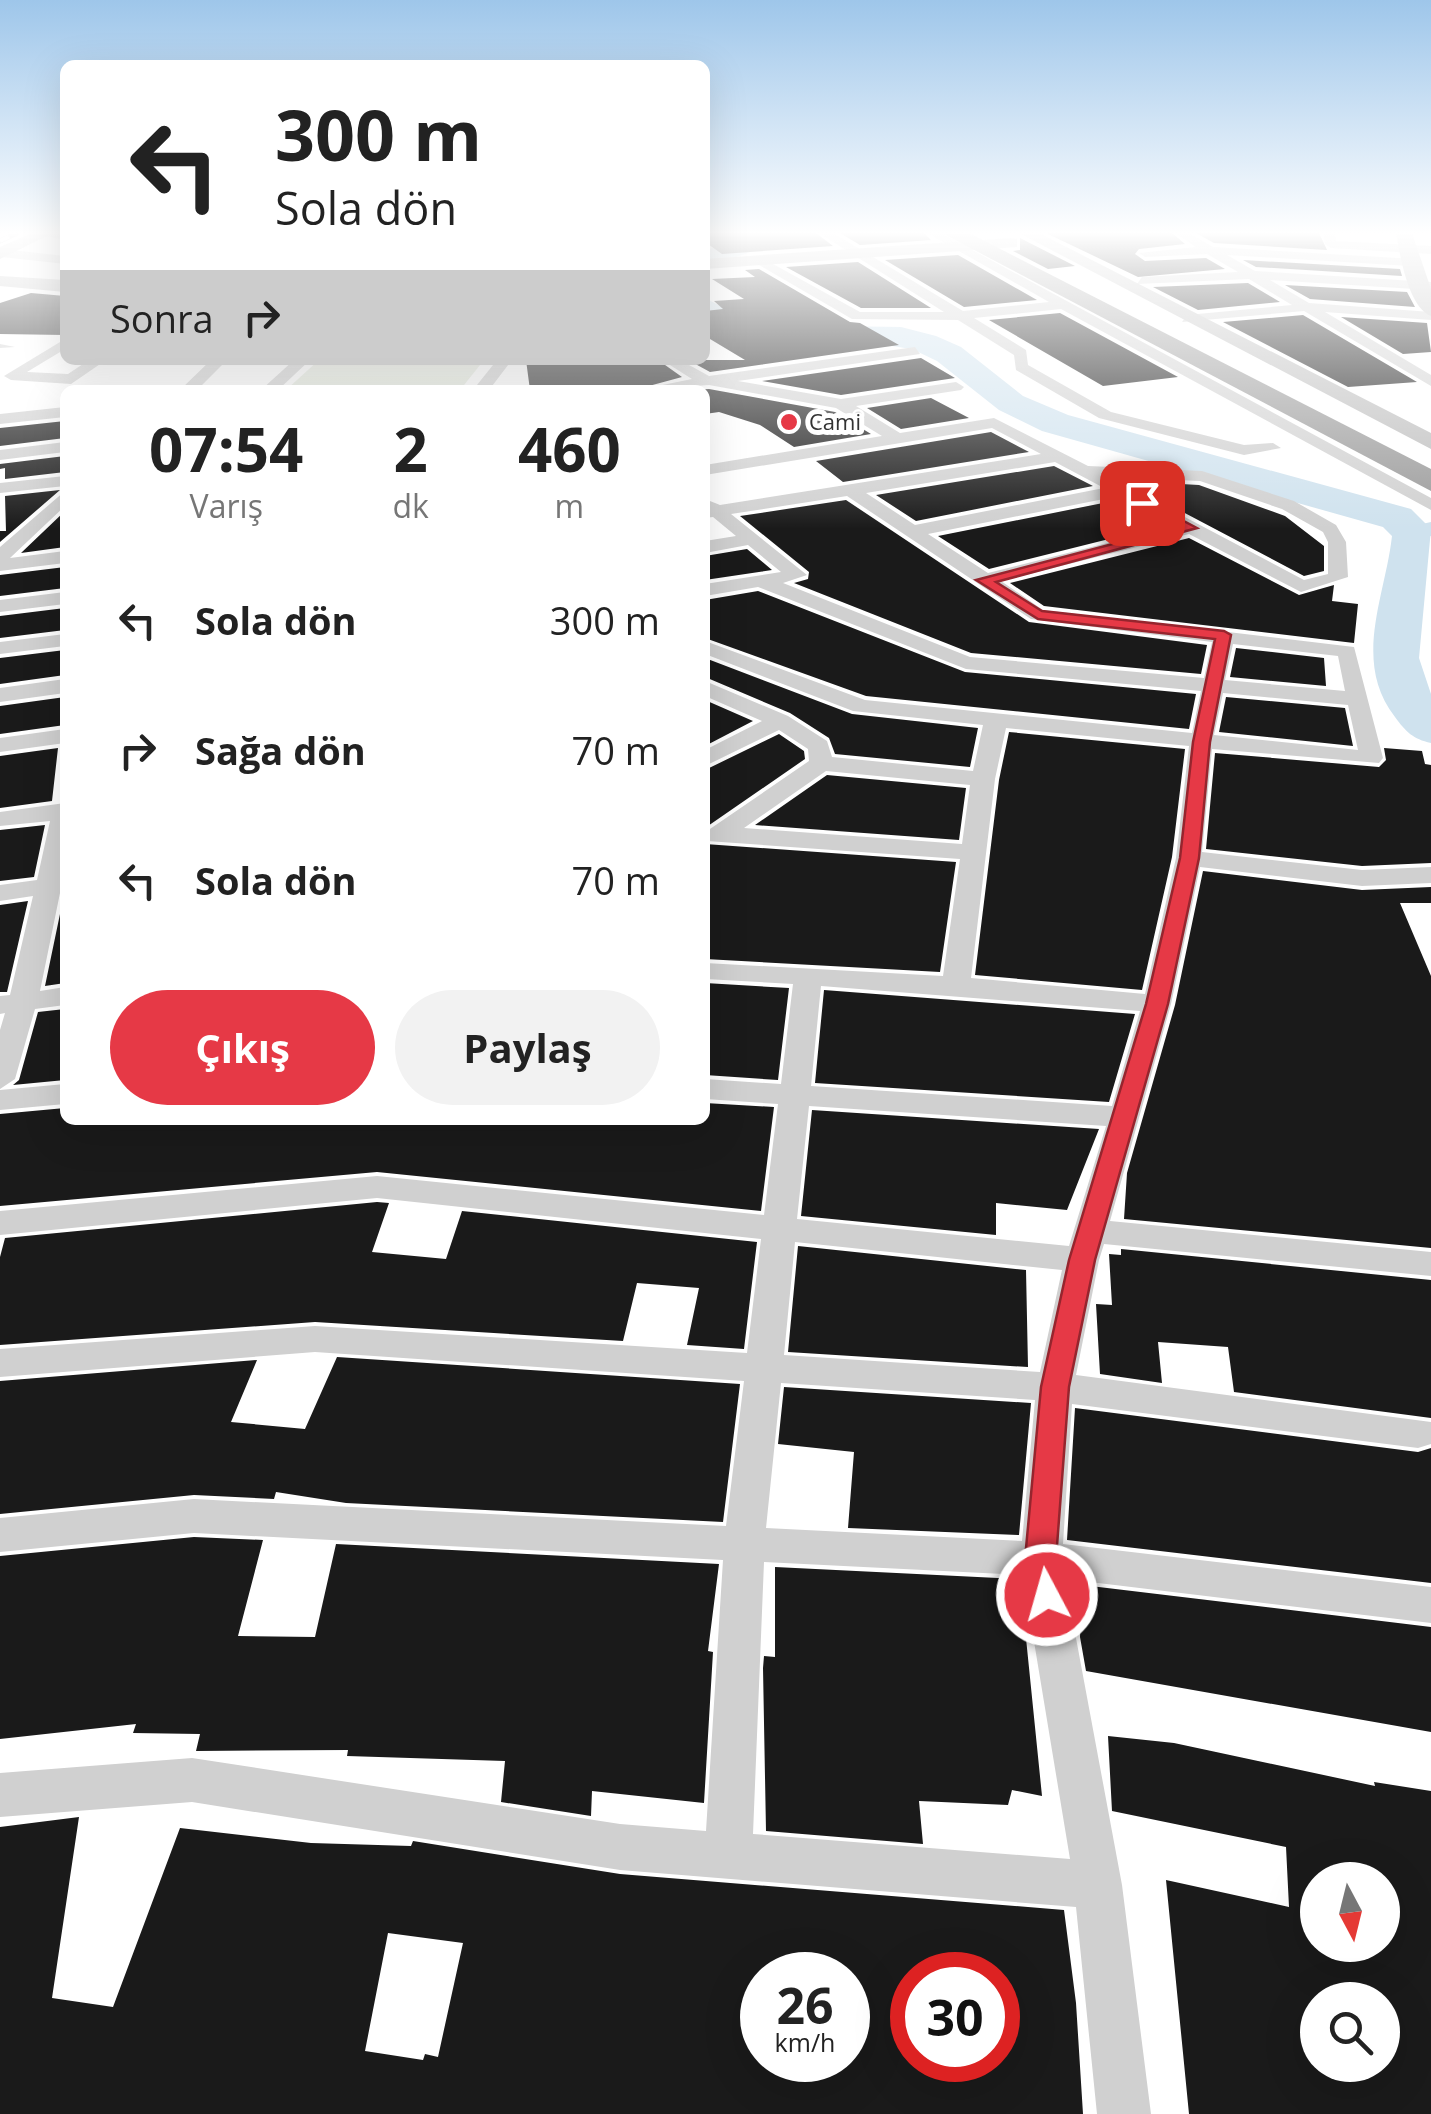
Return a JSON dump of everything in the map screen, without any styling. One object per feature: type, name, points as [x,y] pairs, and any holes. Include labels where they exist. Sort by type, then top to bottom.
[{"type":"highway","points":[[1157,332],[1431,481]]},
{"type":"highway","points":[[1178,332],[1431,454]]},
{"type":"street","points":[[985,332],[1021,353],[1021,367],[1105,415],[1244,450],[1273,448]]},
{"type":"street","points":[[1116,332],[1431,504]]},
{"type":"street","points":[[1212,332],[1431,442]]},
{"type":"street","points":[[1348,332],[1431,381]]},
{"type":"street","points":[[5,380],[60,346]]},
{"type":"street","points":[[812,348],[890,396]]},
{"type":"street","points":[[676,385],[915,351]]},
{"type":"street","points":[[5,380],[70,379],[91,365]]},
{"type":"street","points":[[193,385],[215,365]]},
{"type":"street","points":[[275,385],[297,365]]},
{"type":"street","points":[[485,385],[501,365]]},
{"type":"street","points":[[678,365],[705,380],[841,404],[956,387]]},
{"type":"street","points":[[932,390],[1080,471],[1300,586],[1338,577],[1337,542],[1330,530],[1288,505],[1202,476],[1080,471]]},
{"type":"street","points":[[841,404],[896,438]]},
{"type":"street","points":[[0,419],[60,413]]},
{"type":"street","points":[[710,469],[994,423]]},
{"type":"street","points":[[0,455],[60,448]]},
{"type":"street","points":[[710,509],[852,491],[1056,457]]},
{"type":"street","points":[[0,488],[60,482]]},
{"type":"street","points":[[712,656],[861,706],[1371,758],[1347,651],[1038,615],[852,491]]},
{"type":"street","points":[[913,531],[1118,491]]},
{"type":"street","points":[[0,557],[60,500]]},
{"type":"street","points":[[710,510],[797,575],[710,589]]},
{"type":"street","points":[[0,526],[60,519]]},
{"type":"street","points":[[983,580],[1190,528]]},
{"type":"street","points":[[710,546],[754,539]]},
{"type":"street","points":[[0,565],[60,558]]},
{"type":"street","points":[[760,581],[966,663],[1358,699]]},
{"type":"street","points":[[0,606],[60,599]]},
{"type":"street","points":[[1124,2114],[1098,1885],[1040,1559],[1055,1387],[1086,1245],[1157,1004],[1190,858],[1201,742],[1224,635]]},
{"type":"street","points":[[0,648],[60,641]]},
{"type":"street","points":[[0,694],[60,687]]},
{"type":"street","points":[[710,690],[780,721],[818,746],[822,762]]},
{"type":"street","points":[[956,985],[983,778],[996,720]]},
{"type":"street","points":[[710,756],[780,721]]},
{"type":"street","points":[[0,745],[60,737]]},
{"type":"street","points":[[712,838],[822,762],[983,778]]},
{"type":"street","points":[[0,819],[60,812]]},
{"type":"street","points":[[712,838],[974,852]]},
{"type":"street","points":[[1190,858],[1362,878],[1431,875]]},
{"type":"street","points":[[0,893],[58,884],[12,1003],[0,1079]]},
{"type":"street","points":[[710,971],[956,985],[1157,1004]]},
{"type":"street","points":[[728,1855],[744,1544],[783,1228],[792,1095],[808,977]]},
{"type":"street","points":[[12,1003],[60,997]]},
{"type":"street","points":[[710,1089],[1124,1117]]},
{"type":"street","points":[[0,1100],[60,1094]]},
{"type":"street","points":[[0,1223],[377,1187],[783,1228],[1431,1264]]},
{"type":"street","points":[[0,1363],[314,1339],[1055,1387],[1418,1433]]},
{"type":"street","points":[[0,1534],[194,1516],[1040,1559],[1431,1605]]},
{"type":"street","points":[[0,1795],[192,1780],[620,1847],[1098,1885]]},
{"type":"lane","points":[[0,346],[11,347]]},
{"type":"shaded area","points":[[314,365],[480,365],[464,385],[292,385]]},
{"type":"building","points":[[0,332],[60,332],[60,335]]},
{"type":"building","points":[[710,332],[875,332],[899,345],[710,372],[697,365],[710,365],[710,360],[745,360],[710,339]]},
{"type":"building","points":[[1009,332],[1094,332],[1178,377],[1103,386]]},
{"type":"building","points":[[1242,332],[1331,332],[1417,382],[1348,387]]},
{"type":"building","points":[[1366,332],[1428,332],[1431,352],[1403,354]]},
{"type":"building","points":[[921,358],[955,378],[841,395],[762,381]]},
{"type":"building","points":[[527,365],[665,365],[682,377],[652,385],[529,385]]},
{"type":"building","points":[[710,389],[835,412],[871,434],[794,447],[760,425],[719,412],[710,413]]},
{"type":"building","points":[[931,398],[969,418],[901,429],[867,408]]},
{"type":"building","points":[[60,422],[60,439],[0,446],[0,428]]},
{"type":"building","points":[[991,432],[1029,452],[843,482],[816,461]]},
{"type":"building","points":[[60,457],[60,473],[5,479],[5,468],[0,469],[0,464]]},
{"type":"building","points":[[1054,466],[1093,486],[916,521],[876,495]]},
{"type":"building","points":[[1181,484],[1199,485],[1285,516],[1324,546],[1324,571],[1304,576],[1145,492]]},
{"type":"building","points":[[60,490],[0,542],[0,531],[6,531],[5,496]]},
{"type":"building","points":[[846,500],[1029,622],[1207,645],[1201,674],[971,653],[794,583],[808,579],[809,572],[740,516]]},
{"type":"building","points":[[1118,500],[1165,525],[989,569],[938,536]]},
{"type":"building","points":[[60,516],[60,548],[21,553]]},
{"type":"building","points":[[1189,538],[1299,595],[1334,585],[1332,601],[1358,604],[1354,643],[1044,606],[1010,583]]},
{"type":"building","points":[[747,549],[772,570],[710,579],[710,555]]},
{"type":"building","points":[[60,568],[60,589],[0,596],[0,575]]},
{"type":"building","points":[[758,591],[965,672],[1196,694],[1189,729],[866,696],[710,640],[710,599]]},
{"type":"building","points":[[60,609],[60,631],[0,638],[0,616]]},
{"type":"building","points":[[1236,648],[1324,658],[1326,686],[1230,677]]},
{"type":"building","points":[[60,651],[60,676],[0,684],[0,658]]},
{"type":"building","points":[[710,660],[852,714],[978,728],[970,767],[835,754],[829,738],[790,713],[710,679]]},
{"type":"building","points":[[1226,697],[1345,708],[1353,746],[1219,732]]},
{"type":"building","points":[[60,698],[60,726],[0,734],[0,706]]},
{"type":"building","points":[[710,702],[753,721],[710,743]]},
{"type":"building","points":[[1009,732],[1185,749],[1172,857],[1142,990],[975,975],[999,780]]},
{"type":"building","points":[[779,734],[804,751],[805,759],[710,825],[710,768]]},
{"type":"building","points":[[58,748],[52,801],[0,808],[0,756]]},
{"type":"building","points":[[1384,748],[1422,751],[1425,764],[1431,765],[1431,863],[1362,866],[1206,849],[1215,753],[1379,767],[1386,760]]},
{"type":"building","points":[[827,775],[966,788],[959,840],[755,825]]},
{"type":"building","points":[[45,825],[34,877],[0,881],[0,830]]},
{"type":"building","points":[[710,844],[956,862],[940,972],[710,959]]},
{"type":"building","points":[[1203,871],[1362,890],[1431,887],[1431,903],[1400,903],[1431,976],[1431,1248],[1124,1219],[1127,1173],[1175,1005]]},
{"type":"building","points":[[28,901],[7,992],[0,992],[0,905]]},
{"type":"building","points":[[60,914],[60,984],[45,986]]},
{"type":"building","points":[[710,983],[789,988],[778,1080],[710,1075]]},
{"type":"building","points":[[824,990],[1135,1014],[1109,1102],[815,1083]]},
{"type":"building","points":[[60,1010],[60,1080],[13,1085],[19,1080],[38,1012]]},
{"type":"building","points":[[710,1103],[774,1107],[761,1211],[377,1172],[0,1206],[0,1114],[60,1108],[60,1125],[710,1125]]},
{"type":"building","points":[[812,1110],[1099,1129],[1067,1210],[996,1203],[996,1235],[801,1216]]},
{"type":"building","points":[[389,1203],[372,1252],[446,1259],[462,1211],[757,1242],[744,1349],[687,1345],[699,1288],[637,1283],[623,1341],[315,1322],[0,1345],[0,1257],[5,1238]]},
{"type":"building","points":[[798,1246],[1026,1270],[1028,1367],[788,1352]]},
{"type":"building","points":[[1121,1249],[1431,1280],[1431,1418],[1234,1392],[1228,1347],[1158,1342],[1162,1383],[1100,1374],[1096,1304],[1112,1305],[1109,1254],[1121,1255]]},
{"type":"building","points":[[337,1357],[740,1384],[723,1522],[346,1503],[276,1492],[274,1499],[194,1495],[0,1514],[0,1381],[257,1360],[231,1422],[305,1429]]},
{"type":"building","points":[[784,1387],[1031,1403],[1019,1535],[848,1528],[854,1452],[778,1444]]},
{"type":"building","points":[[1075,1408],[1418,1452],[1431,1448],[1431,1583],[1067,1540]]},
{"type":"building","points":[[194,1537],[263,1540],[238,1636],[315,1637],[336,1544],[719,1564],[708,1651],[713,1652],[704,1803],[592,1791],[591,1816],[501,1802],[505,1761],[347,1756],[348,1750],[196,1751],[200,1734],[133,1733],[136,1724],[0,1739],[0,1556]]},
{"type":"building","points":[[775,1567],[1020,1579],[1042,1796],[1012,1790],[1008,1805],[919,1801],[923,1844],[766,1831],[763,1668],[764,1656],[775,1657]]},
{"type":"building","points":[[1082,1585],[1431,1627],[1431,1732],[1086,1671],[1080,1637]]},
{"type":"building","points":[[1108,1736],[1174,1743],[1375,1786],[1374,1782],[1431,1791],[1431,2114],[1189,2114],[1166,1880],[1289,1907],[1286,1847],[1112,1811]]},
{"type":"building","points":[[79,1817],[52,1998],[113,2007],[180,1828],[311,1843],[411,1846],[413,1841],[620,1874],[1064,1910],[1076,2003],[1083,2114],[0,2114],[0,1827]],"holes":[[[388,1933],[463,1943],[438,2057],[425,2054],[423,2060],[365,2051]]]},
{"type":"waterway","points":[[745,332],[901,337],[925,343],[949,354],[1011,403],[1055,423],[1397,518],[1413,533],[1395,658],[1411,704],[1431,728]]},
{"type":"waterway","points":[[1413,533],[1431,529]]},
{"type":"place","name":"Cami","points":[[789,422]]},
{"type":"route","points":[[1047,1595],[1040,1559],[1055,1387],[1082,1260],[1157,1004],[1190,858],[1201,742],[1224,635],[1038,615],[983,580],[1190,528],[1142,503]]}]
